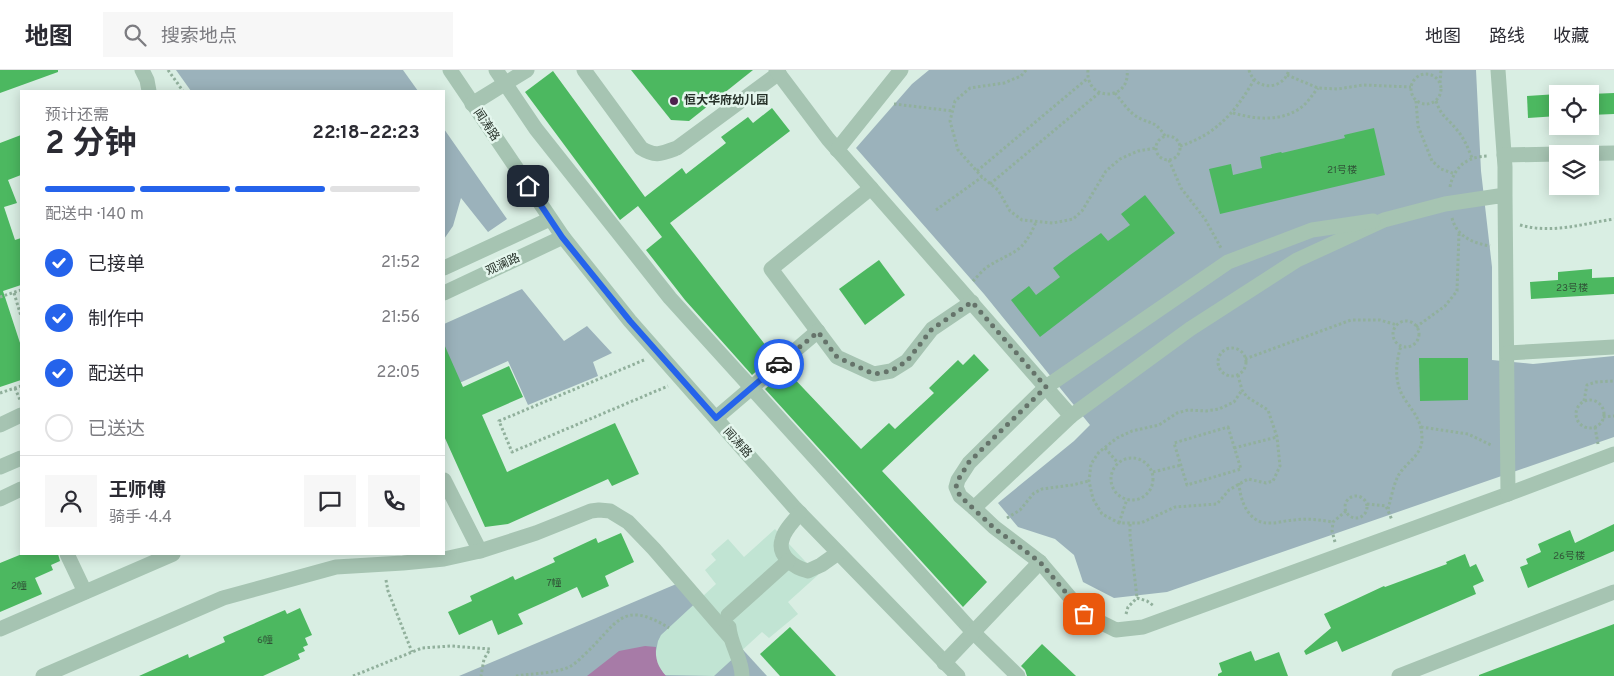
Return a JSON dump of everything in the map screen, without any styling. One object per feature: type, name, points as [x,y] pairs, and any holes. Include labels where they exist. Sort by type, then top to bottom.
[{"type":"street","points":[[142,70],[147,80],[149,90]]},
{"type":"street","name":"闻涛路","points":[[450,70],[562,237],[630,321],[800,513],[958,676]]},
{"type":"street","points":[[496,70],[536,129],[670,298],[972,632],[1018,676]]},
{"type":"street","points":[[472,104],[527,70]]},
{"type":"street","points":[[584,70],[640,148],[650,154],[663,154],[677,148],[778,72],[837,150],[1071,416]]},
{"type":"street","points":[[837,150],[901,70]]},
{"type":"street","points":[[1498,70],[1505,195],[1508,494]]},
{"type":"street","points":[[1599,153],[1614,153]]},
{"type":"street","points":[[1504,155],[1549,154]]},
{"type":"street","points":[[871,188],[771,269],[837,357],[874,374],[891,371],[907,361],[932,329],[967,298]]},
{"type":"street","points":[[1505,195],[1448,204],[1384,220],[1355,222],[1312,230],[1228,262],[1046,387],[969,462],[956,487],[960,496],[994,528],[1040,562],[1084,614],[1116,630],[1142,627],[1614,454]]},
{"type":"street","points":[[445,268],[550,219]]},
{"type":"street","points":[[974,508],[1071,416],[1190,328],[1297,260],[1384,220]]},
{"type":"street","name":"观澜路","points":[[445,293],[562,237]]},
{"type":"street","points":[[716,418],[818,332]]},
{"type":"street","points":[[1506,353],[1614,347]]},
{"type":"street","points":[[0,425],[20,415]]},
{"type":"street","points":[[0,467],[20,458]]},
{"type":"street","points":[[445,482],[480,551]]},
{"type":"street","points":[[0,499],[20,489]]},
{"type":"street","points":[[43,676],[223,598],[336,567],[444,559],[480,551],[536,533],[591,511],[610,511],[628,522],[654,549],[730,637]]},
{"type":"street","points":[[800,513],[785,532],[781,541],[783,553],[788,561],[794,566],[808,571],[821,565],[838,553]]},
{"type":"street","points":[[67,555],[85,592]]},
{"type":"street","points":[[0,629],[171,555]]},
{"type":"street","points":[[728,615],[788,561]]},
{"type":"street","points":[[944,663],[1040,562]]},
{"type":"street","points":[[1399,676],[1614,592]]},
{"type":"street","points":[[698,601],[728,615]]},
{"type":"street","points":[[728,615],[730,637],[742,668],[742,676]]},
{"type":"path","points":[[168,70],[182,90]]},
{"type":"path","points":[[1026,70],[1021,76],[1004,83],[970,88],[955,101],[950,121],[958,150],[982,177],[998,190],[1010,211],[1022,220],[1053,222],[1073,219],[1082,211],[1106,171],[1120,159],[1138,151],[1156,148]]},
{"type":"path","points":[[1088,70],[1090,84],[1099,93],[1106,94],[1115,93],[1123,88],[1126,82],[1127,70]]},
{"type":"path","points":[[1249,70],[1254,80],[1259,84],[1272,86],[1284,80],[1288,70]]},
{"type":"path","points":[[1416,101],[1426,104],[1436,101],[1441,93],[1441,70]]},
{"type":"path","points":[[1440,84],[1434,76],[1424,74],[1416,78],[1411,87],[1416,101],[1418,126],[1432,161],[1440,169],[1454,174]]},
{"type":"path","points":[[1287,75],[1318,88],[1338,89],[1363,85],[1411,87]]},
{"type":"path","points":[[977,171],[1088,78]]},
{"type":"path","points":[[1180,146],[1195,141],[1233,113],[1254,80]]},
{"type":"path","points":[[1233,113],[1249,117],[1281,117],[1300,109],[1318,88]]},
{"type":"path","points":[[990,184],[1099,93]]},
{"type":"path","points":[[1115,93],[1132,113],[1157,124],[1165,136]]},
{"type":"path","points":[[1436,101],[1440,113],[1463,138],[1472,158]]},
{"type":"path","points":[[875,103],[953,111]]},
{"type":"path","points":[[1165,136],[1177,139],[1180,146],[1177,157],[1170,160],[1159,156],[1156,148],[1158,140],[1165,136]]},
{"type":"path","points":[[1170,160],[1180,188],[1205,219],[1228,262]]},
{"type":"path","points":[[936,210],[982,177]]},
{"type":"path","points":[[1505,221],[1535,229],[1564,229],[1614,218]]},
{"type":"path","points":[[967,298],[986,268],[1013,254],[1022,247],[1030,238],[1036,222]]},
{"type":"path","points":[[1416,327],[1445,306],[1457,291],[1460,233]]},
{"type":"path","points":[[0,298],[20,290]]},
{"type":"path","points":[[14,293],[20,313]]},
{"type":"path","points":[[1245,359],[1351,320],[1380,320],[1397,325]]},
{"type":"path","points":[[1401,322],[1409,322],[1416,327],[1418,334],[1416,342],[1409,346],[1401,346],[1393,336],[1393,332],[1401,322]]},
{"type":"path","points":[[1396,535],[1388,509],[1397,479],[1420,450],[1422,440],[1419,420],[1404,399],[1397,382],[1397,358],[1401,346]]},
{"type":"path","points":[[1232,348],[1240,352],[1245,359],[1244,368],[1238,375],[1228,376],[1220,371],[1217,362],[1220,354],[1224,351],[1232,348]]},
{"type":"path","points":[[659,354],[499,421],[512,452],[682,380]]},
{"type":"path","points":[[1238,375],[1242,390],[1247,397],[1268,410],[1277,437],[1280,466],[1273,481],[1266,483],[1248,479],[1229,490],[1217,504],[1175,507],[1141,523],[1119,523],[1102,514],[1093,499],[1089,481],[1092,464],[1099,452],[1117,438],[1132,431],[1159,425],[1177,413],[1188,410],[1206,411],[1219,409],[1234,402],[1242,390]]},
{"type":"path","points":[[1584,401],[1593,400],[1600,404],[1604,412],[1604,416],[1595,427],[1590,428],[1581,425],[1578,421],[1577,408],[1584,401],[1587,385],[1596,382],[1614,381]]},
{"type":"path","points":[[0,393],[20,386]]},
{"type":"path","points":[[15,388],[20,400]]},
{"type":"path","points":[[1604,416],[1614,416]]},
{"type":"path","points":[[1228,427],[1234,448],[1241,469],[1187,485],[1174,443],[1228,427]]},
{"type":"path","points":[[1421,427],[1468,434],[1508,453]]},
{"type":"path","points":[[1234,448],[1277,437]]},
{"type":"path","points":[[1105,448],[1118,463]]},
{"type":"path","points":[[1131,458],[1138,458],[1150,466],[1153,472],[1154,479],[1149,493],[1137,500],[1127,500],[1118,495],[1111,483],[1111,476],[1118,463],[1131,458]]},
{"type":"path","points":[[1153,472],[1181,466]]},
{"type":"path","points":[[994,528],[1020,510],[1034,493],[1042,489],[1089,481]]},
{"type":"path","points":[[1239,483],[1244,505],[1248,514],[1255,520],[1269,524],[1314,519],[1333,522]]},
{"type":"path","points":[[1367,504],[1366,511],[1361,517],[1354,518],[1346,511],[1346,504],[1353,497],[1360,497],[1367,504],[1386,506],[1388,509]]},
{"type":"path","points":[[1119,523],[1127,500]]},
{"type":"path","points":[[1337,556],[1332,530],[1333,522],[1346,511]]},
{"type":"path","points":[[1130,524],[1138,598]]},
{"type":"path","points":[[390,564],[386,581],[388,591],[412,652]]},
{"type":"path","points":[[516,676],[553,672],[569,667],[593,647],[613,624],[627,616],[648,617],[670,628]]},
{"type":"path","points":[[353,676],[422,648],[451,646],[490,650],[484,659],[482,676]]},
{"type":"shaded area","points":[[176,70],[403,70],[417,90],[190,90]]},
{"type":"shaded area","points":[[929,70],[1476,70],[1481,171],[1492,267],[1492,360],[1533,364],[1614,356],[1614,437],[1167,592],[1114,598],[1083,582],[1074,555],[1055,539],[1018,527],[998,503],[1074,441],[1090,425],[984,294],[856,148],[912,84]]},
{"type":"shaded area","points":[[445,130],[507,219],[488,232],[461,198],[453,226],[445,238]]},
{"type":"shaded area","points":[[522,289],[564,341],[587,326],[612,353],[593,362],[598,376],[528,405],[508,361],[445,390],[445,324]]},
{"type":"shaded area","points":[[775,529],[818,575],[788,602],[798,614],[769,638],[762,632],[714,676],[665,675],[658,666],[655,656],[658,641],[661,635],[716,584],[705,570],[716,560],[711,554],[728,539],[744,557]]},
{"type":"shaded area","points":[[681,582],[767,676],[459,676]]},
{"type":"shaded area","points":[[645,646],[656,647],[658,663],[666,676],[587,676],[619,651]]},
{"type":"building","points":[[0,70],[58,70],[58,72],[0,93]]},
{"type":"building","points":[[631,70],[753,70],[689,121],[671,120]]},
{"type":"building","points":[[553,71],[645,197],[682,168],[686,174],[726,143],[721,137],[748,117],[753,123],[772,108],[790,131],[670,223],[774,356],[752,375],[685,300],[646,250],[662,237],[638,206],[620,220],[525,92]]},
{"type":"building","points":[[1614,93],[1614,114],[1599,115],[1599,94]]},
{"type":"building","points":[[1549,95],[1549,117],[1528,118],[1527,96]]},
{"type":"building","points":[[1374,128],[1385,175],[1220,214],[1209,169],[1231,164],[1233,175],[1262,168],[1260,157],[1345,138],[1344,135]]},
{"type":"building","points":[[20,135],[20,175],[8,180],[17,203],[4,207],[15,240],[20,238],[20,285],[3,291],[20,343],[20,380],[0,387],[0,143]]},
{"type":"building","points":[[1145,195],[1175,233],[1040,337],[1011,300],[1029,286],[1036,295],[1060,277],[1053,268],[1070,255],[1101,233],[1108,241],[1130,225],[1121,214]]},
{"type":"building","points":[[879,260],[905,295],[865,325],[839,289]]},
{"type":"building","points":[[1592,269],[1592,278],[1614,277],[1614,294],[1531,299],[1530,282],[1558,280],[1558,272]]},
{"type":"building","points":[[445,346],[463,387],[509,366],[523,397],[482,415],[507,472],[615,423],[639,474],[612,486],[608,479],[508,524],[485,527],[445,438]]},
{"type":"building","points":[[974,354],[989,370],[882,471],[987,582],[963,607],[765,389],[786,370],[861,449],[889,423],[895,429],[934,393],[929,388],[958,360],[963,365]]},
{"type":"building","points":[[1419,358],[1468,358],[1468,400],[1420,401]]},
{"type":"building","points":[[1614,524],[1614,551],[1528,588],[1520,567],[1528,564],[1526,559],[1541,552],[1538,544],[1570,530],[1575,543]]},
{"type":"building","points":[[621,533],[634,562],[605,576],[609,586],[582,598],[577,587],[518,614],[523,624],[498,635],[492,620],[459,635],[448,612],[472,601],[470,596],[513,576],[515,580],[555,562],[553,558],[596,538],[598,543]]},
{"type":"building","points":[[1465,554],[1470,567],[1476,564],[1484,581],[1473,586],[1476,594],[1342,652],[1337,641],[1306,655],[1304,651],[1331,628],[1324,614],[1384,586],[1447,564],[1446,562]]},
{"type":"building","points":[[20,555],[58,555],[60,561],[51,565],[53,570],[35,578],[42,594],[0,612],[0,563]]},
{"type":"building","points":[[300,608],[312,635],[305,638],[308,645],[303,647],[305,651],[298,654],[300,659],[263,676],[139,676],[188,654],[189,658],[225,642],[223,637],[285,610],[287,614]]},
{"type":"building","points":[[1614,624],[1614,676],[1479,676],[1479,675]]},
{"type":"building","points":[[790,627],[836,676],[780,676],[760,654]]},
{"type":"building","points":[[1042,644],[1076,676],[1027,676],[1021,666]]},
{"type":"building","points":[[1251,651],[1255,661],[1279,652],[1288,676],[1218,676],[1222,672],[1219,663]]},
{"type":"way so far","points":[[779,364],[818,332],[837,357],[874,374],[891,371],[907,361],[932,329],[972,302],[1046,387],[969,462],[956,487],[960,496],[994,528],[1040,562],[1084,614]]},
{"type":"place","name":"恒大华府幼儿园","points":[[674,101]]},
{"type":"route","points":[[528,186],[562,237],[630,321],[716,418],[779,364]]}]
